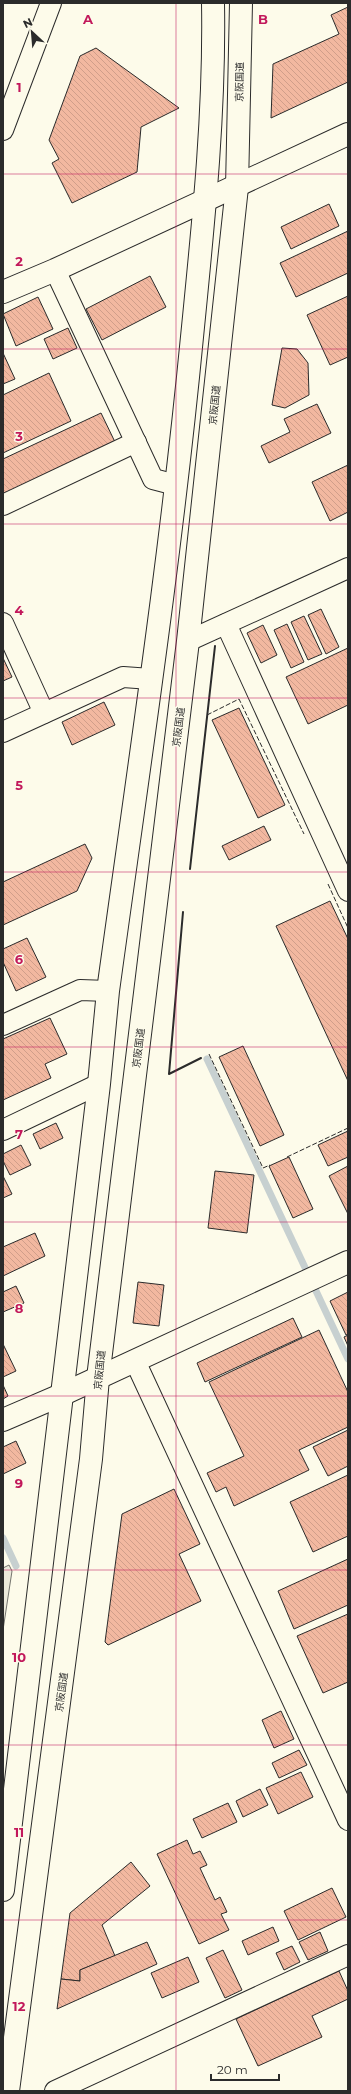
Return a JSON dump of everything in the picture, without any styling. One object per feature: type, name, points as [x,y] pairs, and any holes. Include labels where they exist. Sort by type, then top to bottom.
[{"type":"main road","points":[[3,1890],[99,1084],[108,991],[151,679],[184,420],[204,202],[214,50],[213,3]]},
{"type":"main road","name":"京阪国道","points":[[8,2091],[92,1459],[98,1378],[188,641],[237,187],[241,3]]},
{"type":"main road","points":[[3,292],[55,270],[237,187],[348,134]]},
{"type":"main road","points":[[3,1420],[61,1395],[348,1262]]},
{"type":"street","points":[[3,130],[49,4]]},
{"type":"street","points":[[55,270],[153,479],[176,485]]},
{"type":"street","points":[[3,505],[136,442]]},
{"type":"street","points":[[188,641],[348,568]]},
{"type":"street","points":[[3,623],[44,713]]},
{"type":"street","points":[[226,624],[348,891]]},
{"type":"street","points":[[3,732],[123,678],[151,679]]},
{"type":"street","points":[[3,1025],[80,990],[108,991]]},
{"type":"street","points":[[3,1130],[99,1084]]},
{"type":"street","points":[[134,1361],[348,1820]]},
{"type":"street","points":[[55,2091],[348,1955]]},
{"type":"shaded area","points":[[9,1565],[12,1571],[3,1630],[3,1568]]},
{"type":"building","points":[[348,7],[348,82],[271,118],[273,64],[339,34],[331,15]]},
{"type":"building","points":[[96,48],[179,108],[141,127],[137,172],[72,203],[52,163],[59,159],[49,140],[80,56]]},
{"type":"building","points":[[329,204],[339,226],[291,249],[281,227]]},
{"type":"building","points":[[348,231],[348,273],[296,297],[280,263]]},
{"type":"building","points":[[150,276],[166,307],[102,340],[86,309]]},
{"type":"building","points":[[348,296],[348,357],[330,365],[307,315]]},
{"type":"building","points":[[38,297],[53,329],[16,346],[3,314]]},
{"type":"building","points":[[68,328],[77,348],[53,359],[44,339]]},
{"type":"building","points":[[282,348],[297,349],[308,363],[309,395],[285,408],[272,405]]},
{"type":"building","points":[[3,353],[15,379],[3,384]]},
{"type":"building","points":[[49,373],[71,421],[3,453],[3,395]]},
{"type":"building","points":[[317,404],[331,433],[269,463],[261,446],[290,432],[284,419]]},
{"type":"building","points":[[101,413],[115,442],[3,494],[3,459]]},
{"type":"building","points":[[348,465],[348,512],[330,521],[312,482]]},
{"type":"building","points":[[321,609],[339,647],[326,654],[308,615]]},
{"type":"building","points":[[304,616],[322,654],[308,660],[291,622]]},
{"type":"building","points":[[287,624],[304,662],[291,668],[274,630]]},
{"type":"building","points":[[263,625],[277,655],[261,663],[247,633]]},
{"type":"building","points":[[348,648],[348,705],[308,724],[286,677]]},
{"type":"building","points":[[3,658],[12,677],[3,681]]},
{"type":"building","points":[[104,702],[115,725],[72,745],[62,722]]},
{"type":"building","points":[[239,708],[285,805],[258,818],[212,720]]},
{"type":"building","points":[[264,826],[271,840],[229,860],[222,846]]},
{"type":"building","points":[[85,844],[92,858],[77,891],[3,925],[3,882]]},
{"type":"building","points":[[330,901],[348,939],[348,1081],[276,926]]},
{"type":"building","points":[[27,938],[46,977],[16,991],[3,962],[3,949]]},
{"type":"building","points":[[50,1018],[67,1054],[45,1064],[51,1078],[3,1100],[3,1039]]},
{"type":"building","points":[[243,1046],[284,1135],[260,1146],[219,1057]]},
{"type":"building","points":[[56,1123],[63,1138],[40,1149],[33,1134]]},
{"type":"building","points":[[348,1131],[348,1157],[328,1166],[318,1145]]},
{"type":"building","points":[[21,1145],[31,1165],[10,1175],[3,1161],[3,1154]]},
{"type":"building","points":[[289,1157],[313,1209],[293,1218],[269,1166]]},
{"type":"building","points":[[348,1166],[348,1214],[329,1176]]},
{"type":"building","points":[[215,1171],[254,1175],[247,1233],[208,1228]]},
{"type":"building","points":[[3,1176],[12,1194],[3,1198]]},
{"type":"building","points":[[35,1233],[45,1256],[3,1276],[3,1247]]},
{"type":"building","points":[[138,1282],[164,1285],[159,1326],[133,1323]]},
{"type":"building","points":[[16,1286],[24,1303],[3,1312],[3,1292]]},
{"type":"building","points":[[348,1292],[348,1334],[346,1335],[330,1301]]},
{"type":"building","points":[[293,1318],[302,1337],[205,1382],[197,1363]]},
{"type":"building","points":[[319,1330],[348,1392],[348,1427],[299,1450],[309,1470],[234,1506],[226,1487],[216,1492],[207,1473],[244,1456],[209,1382]]},
{"type":"building","points":[[348,1335],[348,1346],[344,1337]]},
{"type":"building","points":[[3,1344],[16,1371],[3,1377]]},
{"type":"building","points":[[3,1385],[8,1396],[3,1399]]},
{"type":"building","points":[[348,1430],[348,1466],[328,1476],[313,1447]]},
{"type":"building","points":[[16,1441],[26,1463],[3,1474],[3,1447]]},
{"type":"building","points":[[348,1475],[348,1536],[313,1552],[290,1502]]},
{"type":"building","points":[[174,1489],[200,1544],[179,1554],[201,1601],[108,1645],[105,1642],[122,1514]]},
{"type":"building","points":[[348,1559],[348,1605],[294,1629],[278,1591]]},
{"type":"building","points":[[348,1614],[348,1682],[323,1693],[297,1636]]},
{"type":"building","points":[[281,1711],[294,1739],[274,1748],[262,1720]]},
{"type":"building","points":[[299,1750],[307,1765],[279,1778],[272,1763]]},
{"type":"building","points":[[301,1772],[313,1797],[278,1814],[266,1788]]},
{"type":"building","points":[[260,1789],[268,1805],[243,1817],[236,1801]]},
{"type":"building","points":[[228,1803],[237,1822],[202,1838],[193,1819]]},
{"type":"building","points":[[187,1840],[193,1854],[200,1851],[207,1865],[200,1868],[215,1900],[220,1897],[227,1912],[221,1914],[229,1930],[199,1944],[157,1854]]},
{"type":"building","points":[[131,1862],[150,1886],[102,1925],[115,1956],[80,1970],[80,1981],[61,1979],[70,1913]]},
{"type":"building","points":[[332,1888],[346,1917],[298,1940],[284,1911]]},
{"type":"building","points":[[273,1927],[279,1941],[248,1955],[242,1941]]},
{"type":"building","points":[[320,1932],[328,1951],[308,1960],[299,1942]]},
{"type":"building","points":[[147,1942],[157,1964],[57,2009],[61,1979],[80,1981],[80,1970]]},
{"type":"building","points":[[292,1946],[300,1962],[284,1970],[276,1953]]},
{"type":"building","points":[[223,1950],[242,1990],[225,1998],[206,1958]]},
{"type":"building","points":[[188,1957],[199,1982],[162,1998],[151,1973]]},
{"type":"building","points":[[339,1971],[348,1991],[348,1999],[312,2016],[322,2037],[258,2066],[236,2019]]},
{"type":"waterway","points":[[207,1059],[348,1359]]},
{"type":"waterway","points":[[3,1538],[16,1566]]},
{"type":"fence","points":[[207,715],[239,699],[304,834]]},
{"type":"fence","points":[[328,884],[348,928]]},
{"type":"fence","points":[[209,1054],[263,1168],[270,1165]]},
{"type":"fence","points":[[287,1157],[348,1128]]},
{"type":"wall","points":[[190,869],[215,646]]},
{"type":"wall","points":[[183,912],[169,1074],[201,1058]]}]
